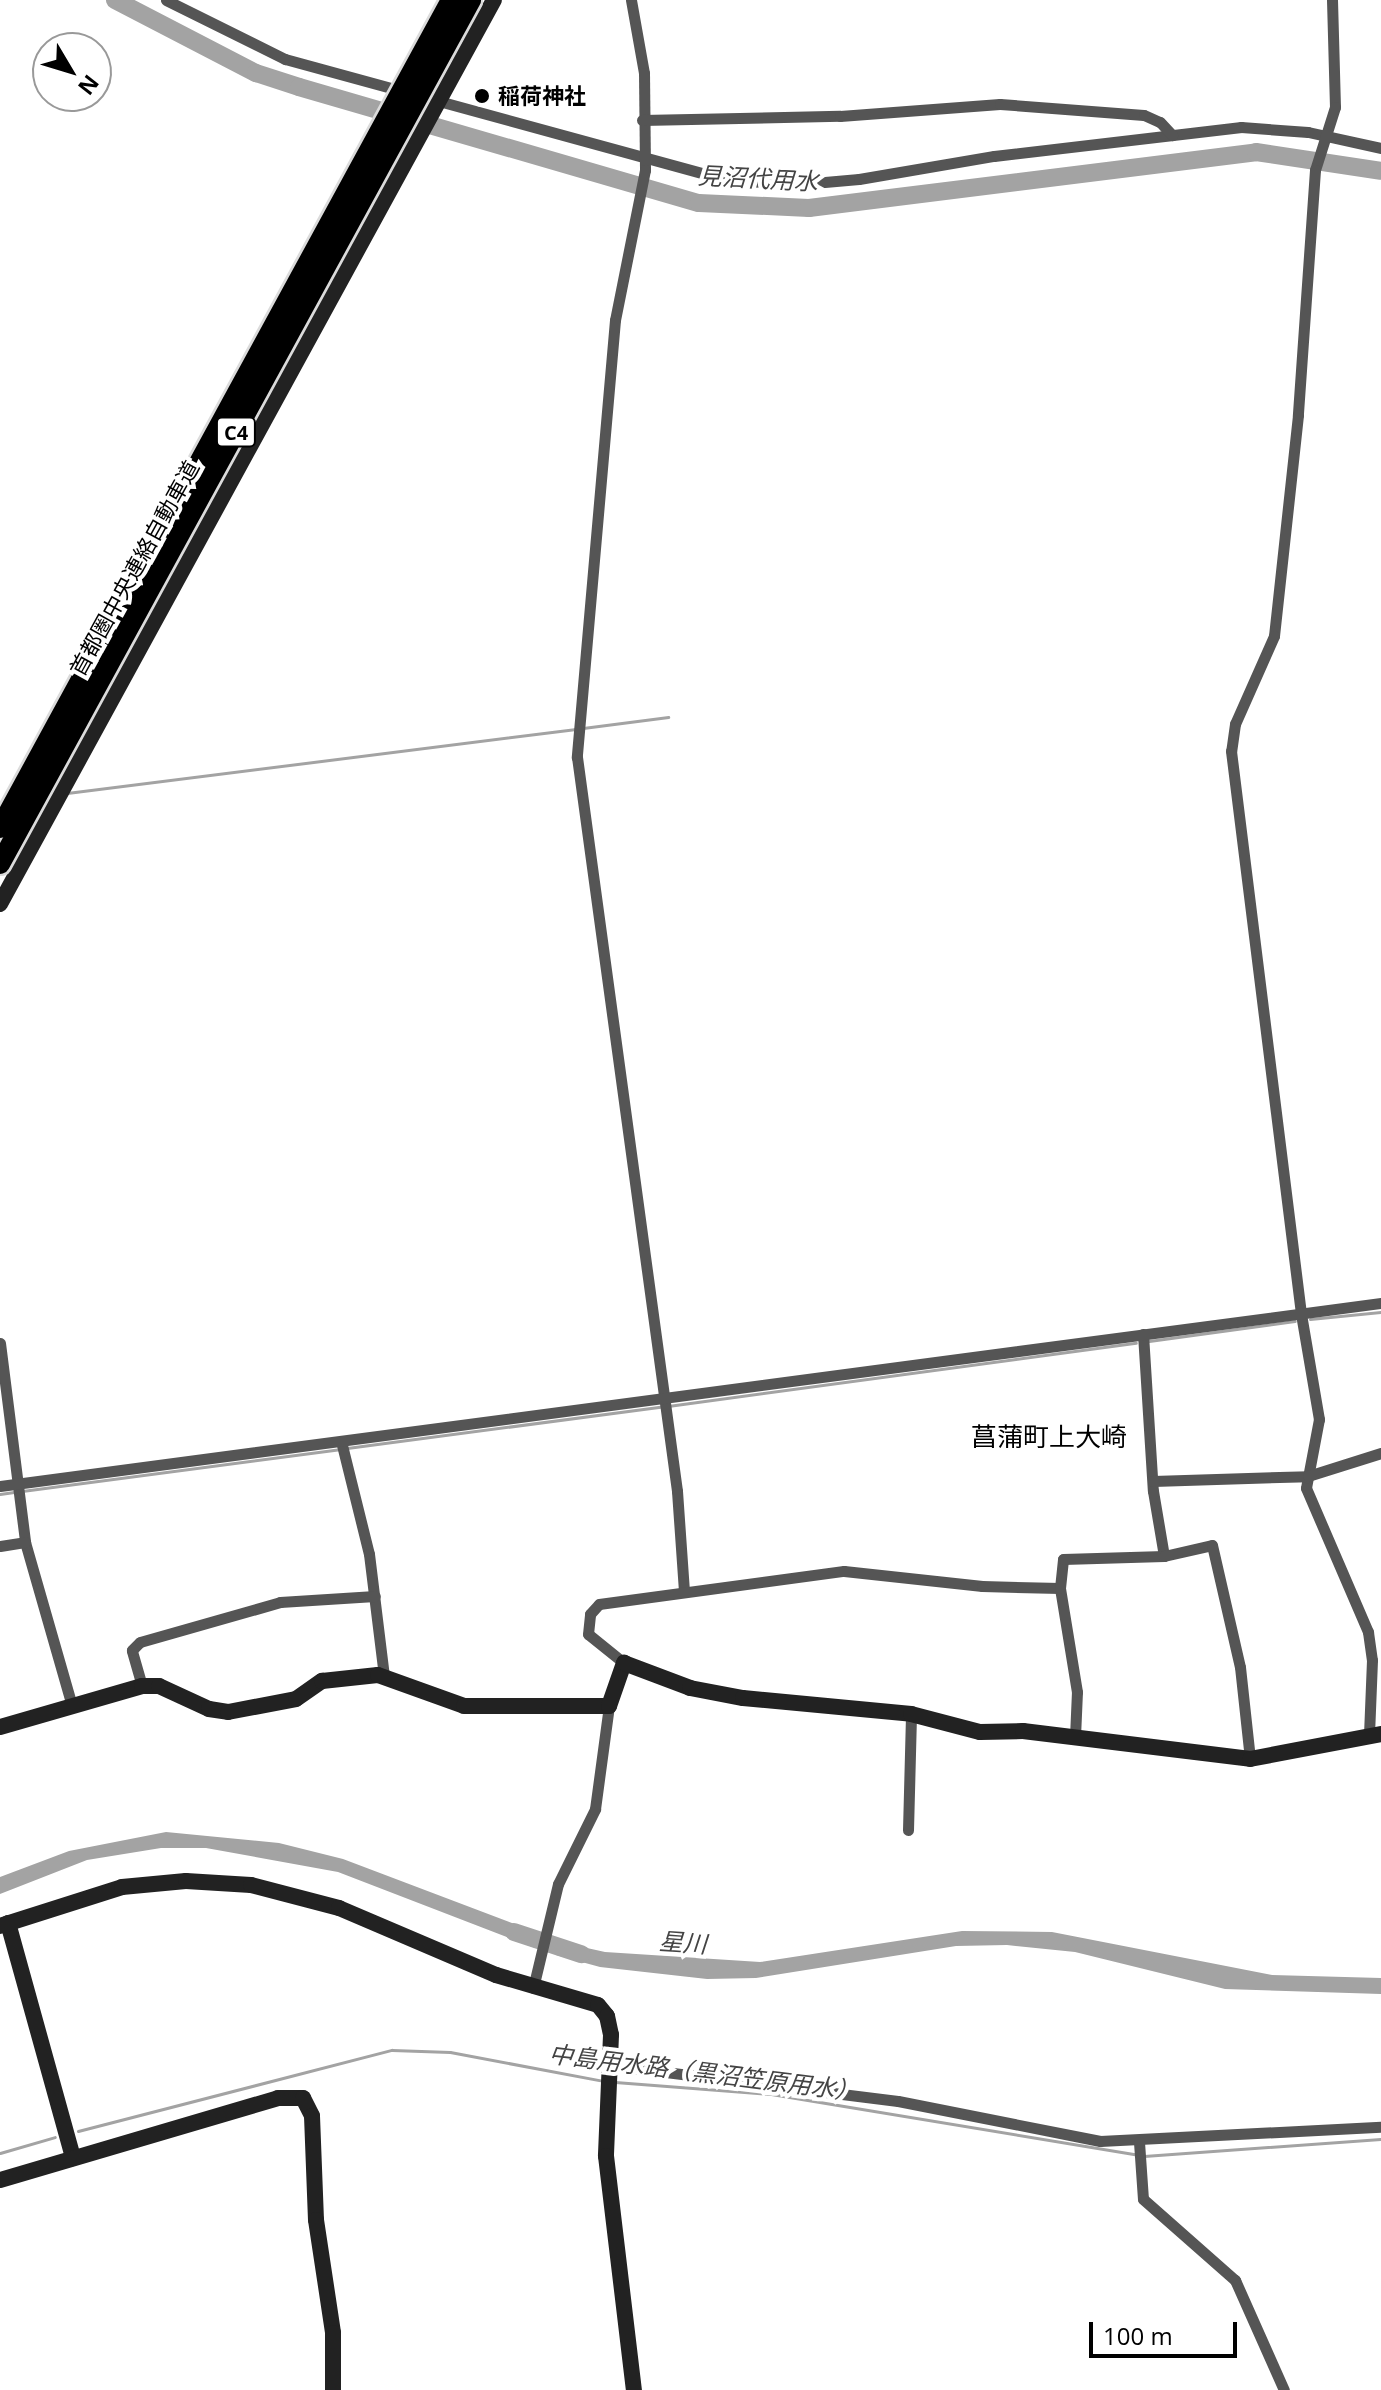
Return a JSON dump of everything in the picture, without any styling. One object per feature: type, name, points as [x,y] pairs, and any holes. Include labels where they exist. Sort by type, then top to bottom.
[{"type":"highway","name":"首都圏中央連絡自動車道","points":[[0,828],[451,0]]},
{"type":"highway","name":"首都圏中央連絡自動車道","points":[[0,864],[471,0]]},
{"type":"street","points":[[166,0],[285,59],[645,164],[727,180],[802,184],[1241,127],[1324,136],[1381,148]]},
{"type":"street","points":[[0,904],[494,0]]},
{"type":"street","points":[[631,0],[644,73],[642,120],[645,164],[615,320],[577,757],[661,1399],[677,1491],[684,1590]]},
{"type":"street","points":[[1060,1588],[982,1586],[844,1571],[613,1600],[592,1609],[588,1634],[624,1663],[712,1693],[911,1714],[980,1732],[1075,1737],[1250,1759],[1375,1734],[1368,1632],[1314,1515],[1308,1476],[1320,1431],[1301,1314],[1231,751],[1235,724],[1274,636],[1298,415],[1316,166],[1336,96],[1332,0]]},
{"type":"street","points":[[642,120],[840,116],[1000,104],[1144,115],[1160,122],[1172,135]]},
{"type":"street","points":[[0,1486],[1381,1303]]},
{"type":"street","points":[[1143,1334],[1153,1481],[1164,1556]]},
{"type":"street","points":[[0,1343],[25,1542],[72,1706]]},
{"type":"street","points":[[341,1441],[375,1596],[384,1676]]},
{"type":"street","points":[[1153,1481],[1308,1476],[1381,1453]]},
{"type":"street","points":[[0,1546],[25,1542]]},
{"type":"street","points":[[1075,1737],[1077,1692],[1060,1588],[1066,1557],[1164,1556],[1212,1545],[1240,1667],[1250,1759]]},
{"type":"street","points":[[142,1686],[132,1650],[140,1642],[280,1602],[375,1596]]},
{"type":"street","points":[[533,1988],[558,1884],[595,1809],[609,1706],[624,1663]]},
{"type":"street","points":[[0,1727],[142,1686],[159,1686],[209,1709],[228,1712],[296,1699],[322,1681],[384,1676],[464,1706],[609,1706]]},
{"type":"street","points":[[908,1830],[911,1714]]},
{"type":"street","points":[[73,2158],[4,1925],[73,1899],[137,1885],[186,1881],[251,1885],[339,1908],[533,1988],[603,2010],[611,2035],[606,2156],[634,2390]]},
{"type":"street","points":[[608,2075],[793,2086],[948,2109],[1086,2139],[1139,2146],[1381,2127]]},
{"type":"street","points":[[0,2180],[288,2096],[307,2103],[312,2116],[316,2220],[333,2333],[333,2390]]},
{"type":"street","points":[[1139,2146],[1143,2199],[1235,2280],[1284,2390]]},
{"type":"shaded area","points":[[166,1832],[279,1843],[343,1859],[538,1933],[535,1948],[338,1872],[206,1848],[161,1848],[87,1860],[0,1894],[0,1877],[69,1851]]},
{"type":"shaded area","points":[[962,1931],[1052,1932],[1272,1975],[1381,1978],[1381,1994],[1225,1989],[1075,1952],[1007,1945],[956,1946],[756,1978],[707,1979],[600,1967],[556,1955],[560,1942],[605,1952],[760,1962]]},
{"type":"waterway","name":"見沼代用水","points":[[115,0],[256,73],[699,203],[809,208],[1256,152],[1381,171]]},
{"type":"waterway","points":[[583,728],[668,717]]},
{"type":"waterway","points":[[67,793],[576,729]]},
{"type":"waterway","points":[[1310,1319],[1381,1312]]},
{"type":"waterway","points":[[1149,1341],[1295,1321]]},
{"type":"waterway","points":[[668,1406],[1136,1343]]},
{"type":"waterway","points":[[347,1448],[660,1407]]},
{"type":"waterway","points":[[22,1491],[339,1449]]},
{"type":"waterway","points":[[0,1494],[14,1492]]},
{"type":"waterway","name":"星川","points":[[514,1932],[581,1954]]},
{"type":"waterway","name":"中島用水路（黒沼笠原用水）","points":[[78,2131],[392,2050],[450,2052],[604,2081]]},
{"type":"waterway","name":"中島用水路（黒沼笠原用水）","points":[[615,2082],[771,2094],[1144,2156],[1381,2139]]},
{"type":"waterway","name":"中島用水路（黒沼笠原用水）","points":[[0,2153],[55,2137]]},
{"type":"place","name":"稲荷神社","points":[[482,96]]},
{"type":"district","name":"菖蒲町上大崎","points":[[1049,1437]]}]
